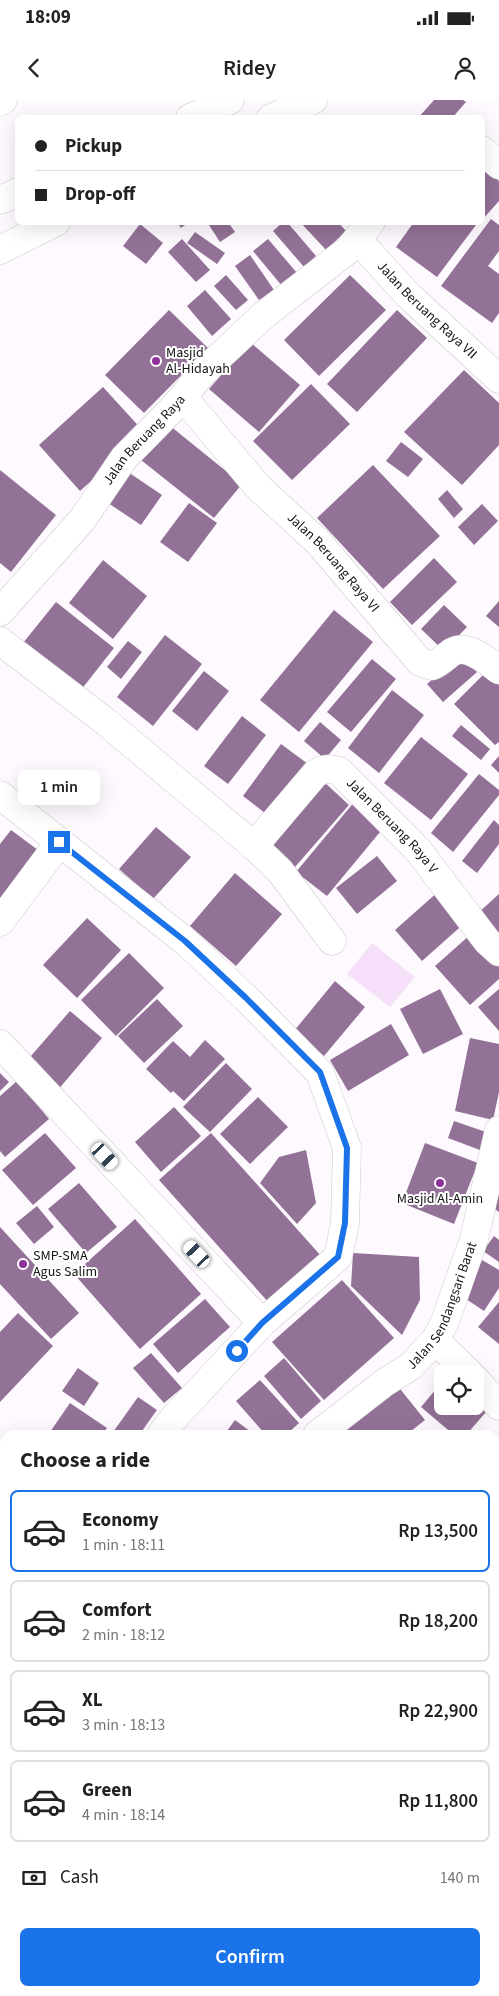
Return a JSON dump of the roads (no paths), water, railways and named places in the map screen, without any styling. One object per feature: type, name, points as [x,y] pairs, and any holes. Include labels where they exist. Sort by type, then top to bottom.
[{"type":"main road","points":[[197,115],[230,100]]},
{"type":"main road","points":[[278,115],[314,100]]},
{"type":"main road","points":[[485,152],[499,164]]},
{"type":"main road","points":[[0,200],[15,193]]},
{"type":"main road","points":[[0,250],[50,225]]},
{"type":"main road","name":"Jalan Beruang Raya VII","points":[[364,231],[408,295],[499,379]]},
{"type":"main road","name":"Jalan Beruang Raya","points":[[0,612],[82,520],[124,458],[183,397],[204,371],[264,315],[348,250],[364,231]]},
{"type":"main road","name":"Jalan Beruang Raya VI","points":[[183,397],[258,487],[318,543],[420,662],[432,666],[454,651],[462,649],[470,651],[499,670]]},
{"type":"main road","points":[[0,641],[106,722],[254,846],[280,871],[332,940]]},
{"type":"main road","name":"Jalan Beruang Raya V","points":[[254,846],[315,774],[322,769],[330,768],[339,771],[418,850],[487,941],[499,952]]},
{"type":"main road","points":[[0,795],[185,941],[246,998],[320,1072],[347,1148],[345,1223],[338,1257],[262,1323],[165,1430]]},
{"type":"main road","points":[[0,922],[59,842]]},
{"type":"main road","points":[[0,1044],[262,1323]]},
{"type":"main road","name":"Jalan Sendangsari Barat","points":[[323,1430],[384,1383],[411,1366],[435,1340],[444,1324],[474,1239],[498,1140]]},
{"type":"main road","points":[[435,1340],[461,1365]]},
{"type":"main road","points":[[484,1388],[499,1406]]},
{"type":"place","name":"Masjid Al-Hidayah","points":[[156,361]]},
{"type":"place","name":"Masjid Al-Amin","points":[[440,1183]]},
{"type":"place","name":"SMP-SMA Agus Salim","points":[[23,1264]]}]
